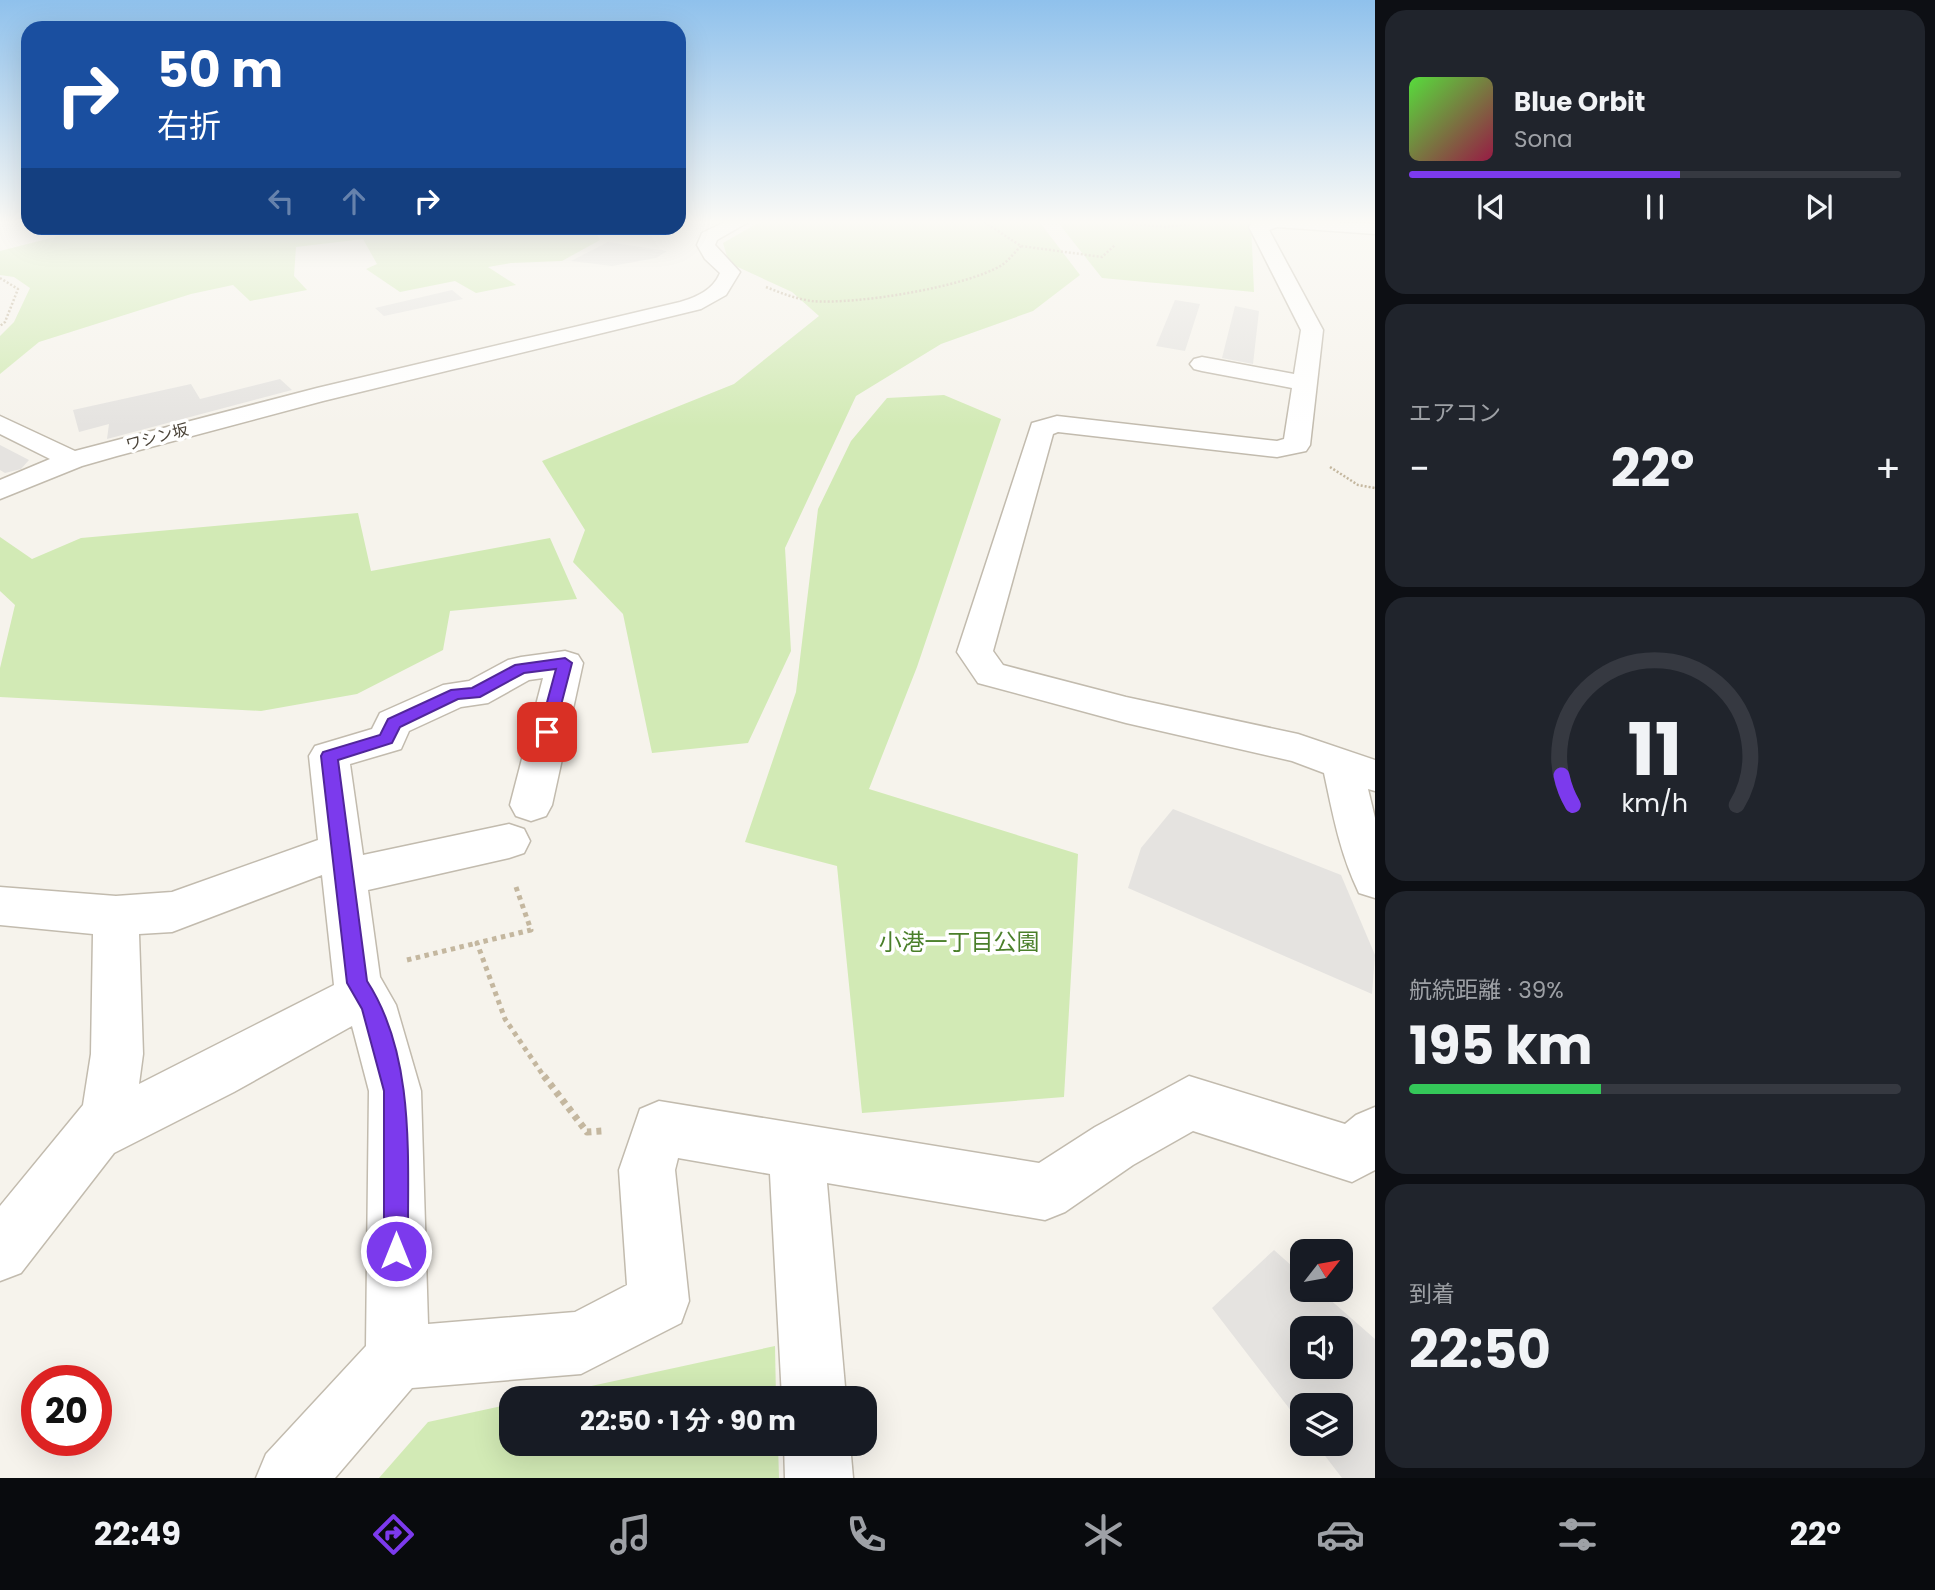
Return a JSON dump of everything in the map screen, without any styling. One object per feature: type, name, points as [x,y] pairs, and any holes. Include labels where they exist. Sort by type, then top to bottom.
[{"type":"street","name":"ワシン坂","points":[[0,490],[72,460],[317,395],[687,307],[721,289]]},
{"type":"street","points":[[1290,289],[1312,330],[1297,445],[1278,449],[1057,424],[1041,429],[975,652],[991,674],[1126,710],[1298,748],[1358,770],[1360,844],[1375,880]]},
{"type":"street","points":[[1202,364],[1305,383]]},
{"type":"street","points":[[0,424],[72,460]]},
{"type":"street","points":[[0,906],[116,916],[172,912],[343,864],[520,823],[565,663],[521,669],[475,694],[456,694],[394,723],[387,739],[329,756],[343,864],[361,989],[371,1005],[395,1091],[397,1358],[290,1478]]},
{"type":"street","points":[[0,1252],[108,1116],[117,1054],[116,916]]},
{"type":"street","points":[[94,1134],[216,1074],[361,989]]},
{"type":"street","points":[[397,1358],[581,1343],[659,1301],[647,1170],[659,1128],[1045,1192],[1114,1146],[1189,1104],[1352,1154],[1375,1134]]},
{"type":"street","points":[[796,1150],[813,1386]]},
{"type":"street","points":[[818,1456],[819,1478]]},
{"type":"path","points":[[0,326],[5,322],[18,289]]},
{"type":"path","points":[[772,289],[813,301],[856,298],[909,289]]},
{"type":"path","points":[[1297,445],[1358,485],[1375,488]]},
{"type":"path","points":[[361,989],[412,957],[531,930],[516,888],[520,823]]},
{"type":"path","points":[[477,943],[505,1019],[559,1098],[587,1132],[659,1128]]},
{"type":"green space","points":[[30,289],[214,289],[39,342],[0,374],[0,336],[14,322]]},
{"type":"green space","points":[[237,289],[307,290],[250,301]]},
{"type":"green space","points":[[469,289],[496,289],[476,293]]},
{"type":"green space","points":[[785,289],[1062,289],[1033,311],[941,344],[856,396],[785,548],[791,651],[748,743],[652,753],[623,614],[573,562],[585,530],[542,461],[734,384],[819,316]]},
{"type":"green space","points":[[1221,289],[1254,289],[1254,292]]},
{"type":"green space","name":"小港一丁目公園","points":[[944,395],[1001,419],[917,667],[869,789],[1078,854],[1064,1097],[862,1113],[837,866],[745,842],[796,692],[818,509],[851,441],[887,398]]},
{"type":"green space","points":[[358,513],[371,571],[550,538],[577,599],[450,611],[443,650],[357,694],[261,711],[0,697],[0,668],[15,605],[0,591],[0,537],[32,559],[81,538]]},
{"type":"green space","points":[[775,1346],[776,1386],[591,1386]]},
{"type":"green space","points":[[499,1407],[499,1456],[778,1456],[779,1478],[379,1478],[428,1422]]},
{"type":"shaded area","points":[[452,290],[463,299],[384,316],[375,308]]},
{"type":"shaded area","points":[[1175,300],[1200,304],[1185,351],[1156,346]]},
{"type":"shaded area","points":[[1235,306],[1259,311],[1253,364],[1222,358]]},
{"type":"shaded area","points":[[280,379],[292,390],[107,439],[109,424],[79,432],[73,410],[191,384],[200,399]]},
{"type":"shaded area","points":[[0,445],[29,460],[21,469],[5,473],[0,470]]},
{"type":"shaded area","points":[[1173,809],[1341,875],[1375,955],[1372,994],[1128,888],[1141,848]]},
{"type":"shaded area","points":[[1274,1250],[1290,1264],[1290,1302],[1333,1302],[1349,1316],[1290,1316],[1290,1379],[1353,1379],[1353,1320],[1375,1339],[1375,1478],[1342,1478],[1325,1456],[1353,1456],[1353,1393],[1290,1393],[1290,1409],[1212,1308]]},
{"type":"route","points":[[396,1251],[395,1091],[371,1005],[357,983],[329,756],[387,739],[394,723],[456,694],[475,694],[521,669],[565,663],[547,732]]}]
